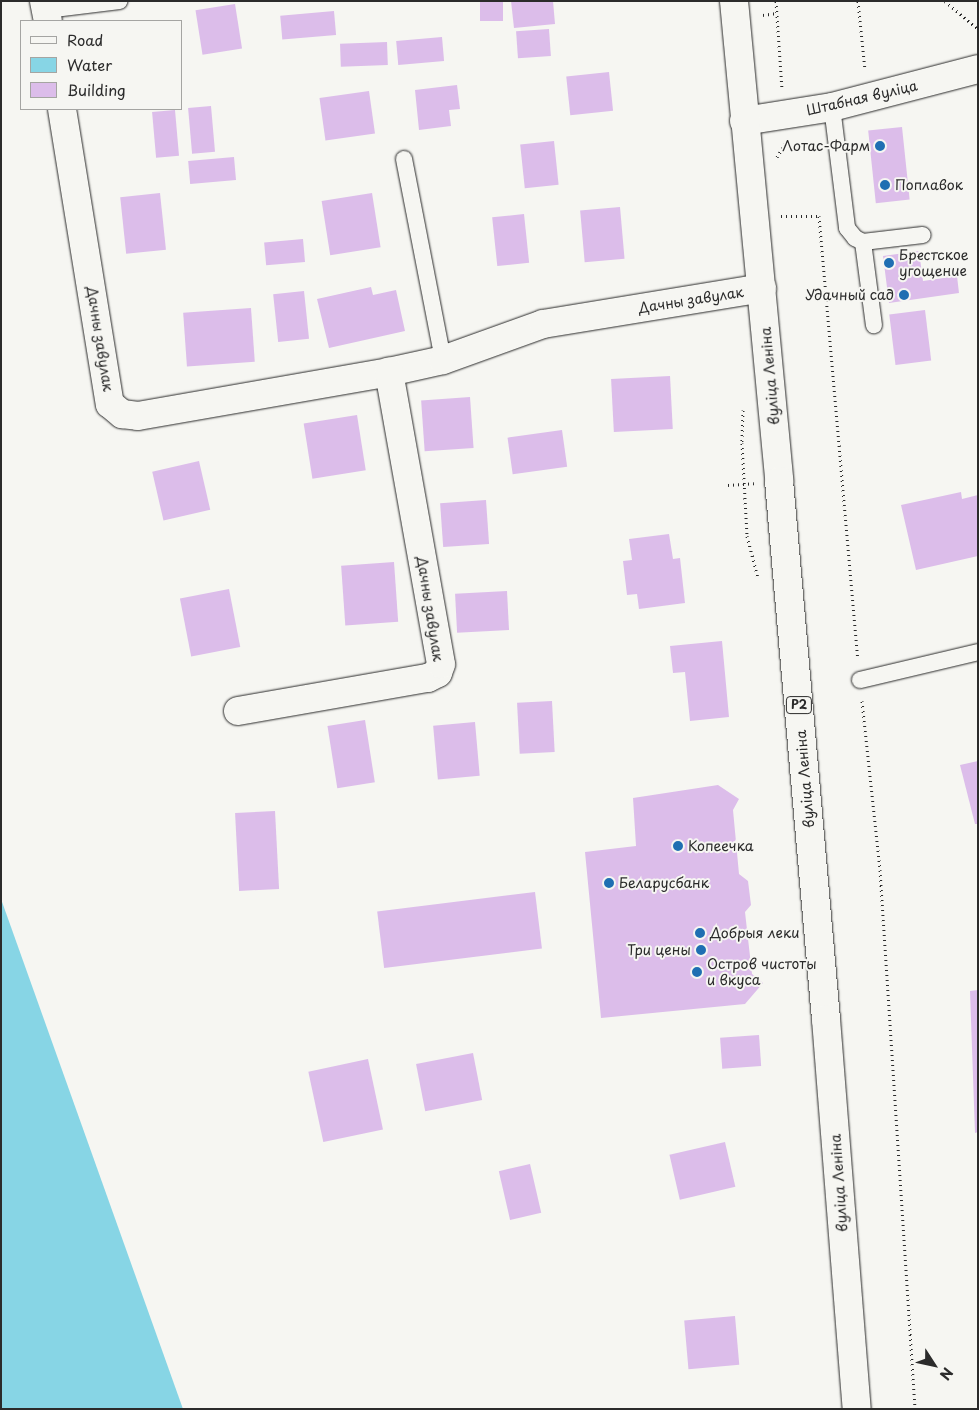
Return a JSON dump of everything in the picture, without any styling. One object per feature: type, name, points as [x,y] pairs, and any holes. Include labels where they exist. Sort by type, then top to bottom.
[{"type":"street","name":"вуліца Леніна","points":[[734,1],[744,120],[762,288],[826,1019],[856,1409]]},
{"type":"street","name":"Штабная вуліца","points":[[744,120],[832,107],[978,69]]},
{"type":"street","name":"Дачны завулак","points":[[62,110],[110,404],[122,414],[138,416],[390,372],[443,360],[543,324],[762,288]]},
{"type":"street","name":"Дачны завулак","points":[[238,711],[428,678],[438,673],[441,664],[390,372]]},
{"type":"lane","points":[[46,11],[119,1]]},
{"type":"lane","points":[[832,107],[847,228],[855,238],[863,242],[922,235]]},
{"type":"lane","points":[[404,159],[443,360]]},
{"type":"lane","points":[[863,242],[874,325]]},
{"type":"lane","points":[[860,680],[978,652]]},
{"type":"path","points":[[858,1],[868,99]]},
{"type":"path","points":[[945,1],[978,29]]},
{"type":"path","points":[[778,216],[819,216],[860,680],[880,870],[915,1409]]},
{"type":"water","points":[[1,899],[183,1409],[1,1409]]},
{"type":"building","points":[[480,1],[503,1],[503,21],[480,21]]},
{"type":"building","points":[[511,1],[553,1],[555,24],[514,28]]},
{"type":"building","points":[[235,4],[242,48],[203,55],[195,10]]},
{"type":"building","points":[[334,11],[336,35],[282,40],[280,16]]},
{"type":"building","points":[[549,29],[551,56],[518,58],[516,31]]},
{"type":"building","points":[[442,37],[444,61],[398,65],[396,41]]},
{"type":"building","points":[[387,42],[388,65],[341,67],[340,44]]},
{"type":"building","points":[[609,72],[613,111],[570,115],[566,76]]},
{"type":"building","points":[[457,85],[460,109],[449,110],[451,126],[419,130],[415,90]]},
{"type":"building","points":[[369,91],[375,134],[325,141],[319,98]]},
{"type":"building","points":[[211,106],[215,152],[192,154],[188,108]]},
{"type":"building","points":[[175,110],[179,156],[156,158],[152,112]]},
{"type":"building","points":[[902,127],[910,200],[876,203],[868,131]]},
{"type":"building","points":[[554,141],[559,185],[525,188],[520,145]]},
{"type":"building","points":[[234,157],[236,180],[190,184],[188,161]]},
{"type":"building","points":[[160,193],[166,250],[126,254],[120,197]]},
{"type":"building","points":[[372,193],[381,247],[330,255],[322,201]]},
{"type":"building","points":[[620,207],[625,259],[585,262],[580,210]]},
{"type":"building","points":[[524,214],[529,263],[497,266],[492,217]]},
{"type":"building","points":[[303,239],[305,262],[266,265],[264,242]]},
{"type":"building","points":[[919,251],[923,281],[957,276],[959,293],[889,303],[883,256]]},
{"type":"building","points":[[371,287],[373,295],[396,290],[405,331],[329,348],[317,299]]},
{"type":"building","points":[[304,291],[309,339],[278,342],[273,294]]},
{"type":"building","points":[[251,308],[255,362],[187,367],[183,313]]},
{"type":"building","points":[[925,310],[931,361],[895,365],[889,314]]},
{"type":"building","points":[[670,376],[673,429],[614,432],[611,379]]},
{"type":"building","points":[[470,397],[474,448],[425,451],[421,400]]},
{"type":"building","points":[[357,415],[366,470],[312,479],[304,423]]},
{"type":"building","points":[[562,430],[567,467],[513,474],[508,438]]},
{"type":"building","points":[[199,461],[210,510],[163,521],[152,472]]},
{"type":"building","points":[[961,492],[962,499],[978,495],[978,556],[916,570],[901,505]]},
{"type":"building","points":[[486,500],[489,544],[443,547],[440,503]]},
{"type":"building","points":[[669,534],[673,559],[680,558],[685,603],[639,609],[637,594],[627,595],[623,561],[632,560],[629,539]]},
{"type":"building","points":[[394,562],[398,622],[345,626],[341,566]]},
{"type":"building","points":[[229,589],[240,647],[191,656],[180,599]]},
{"type":"building","points":[[507,591],[509,630],[457,633],[455,594]]},
{"type":"building","points":[[722,641],[729,717],[690,721],[685,672],[673,673],[670,646]]},
{"type":"building","points":[[552,701],[555,752],[520,754],[517,703]]},
{"type":"building","points":[[365,720],[375,782],[337,788],[327,726]]},
{"type":"building","points":[[475,722],[480,776],[438,779],[433,726]]},
{"type":"building","points":[[978,761],[978,824],[975,824],[960,765]]},
{"type":"building","points":[[718,785],[739,799],[733,810],[739,874],[748,881],[751,905],[745,912],[752,974],[763,983],[745,1004],[601,1018],[585,852],[636,846],[633,798]]},
{"type":"building","points":[[275,811],[279,889],[239,891],[235,813]]},
{"type":"building","points":[[535,892],[542,949],[384,968],[377,911]]},
{"type":"building","points":[[978,990],[978,1132],[975,1133],[970,991]]},
{"type":"building","points":[[759,1035],[761,1066],[722,1069],[720,1038]]},
{"type":"building","points":[[473,1053],[482,1100],[425,1111],[416,1064]]},
{"type":"building","points":[[368,1059],[383,1129],[323,1142],[308,1072]]},
{"type":"building","points":[[725,1142],[735,1187],[680,1200],[669,1155]]},
{"type":"building","points":[[530,1164],[541,1213],[510,1220],[499,1171]]},
{"type":"building","points":[[735,1316],[739,1365],[688,1369],[684,1320]]},
{"type":"place","name":"Лотас-Фарм","points":[[880,146]]},
{"type":"place","name":"Поплавок","points":[[885,185]]},
{"type":"place","name":"Брестское угощение","points":[[889,263]]},
{"type":"place","name":"Удачный сад","points":[[904,295]]},
{"type":"place","name":"Копеечка","points":[[678,846]]},
{"type":"place","name":"Беларусбанк","points":[[609,883]]},
{"type":"place","name":"Добрыя леки","points":[[700,933]]},
{"type":"place","name":"Три цены","points":[[701,950]]},
{"type":"place","name":"Остров чистоты и вкуса","points":[[697,972]]}]
